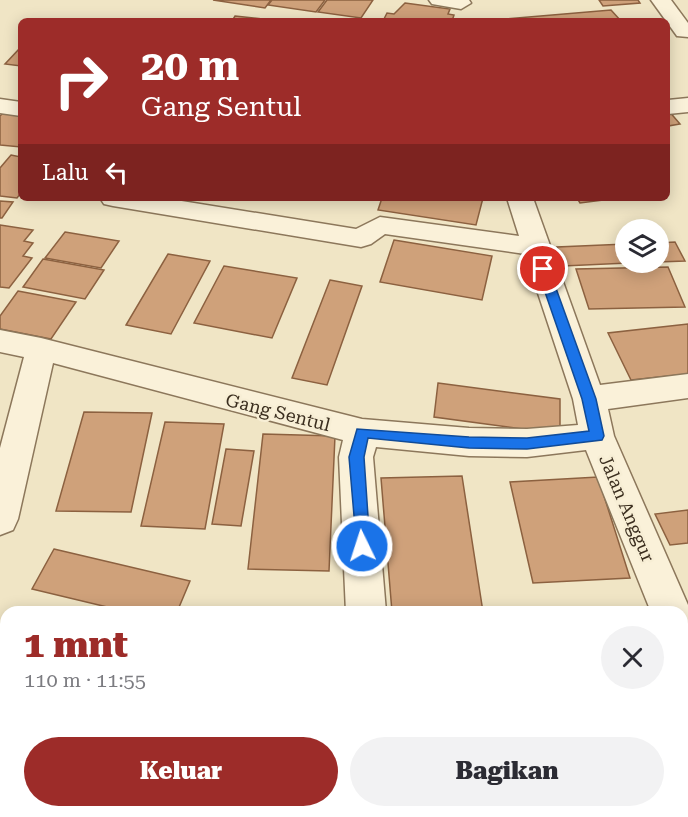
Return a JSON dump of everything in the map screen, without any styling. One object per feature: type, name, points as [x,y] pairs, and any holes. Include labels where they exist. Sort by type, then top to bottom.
[{"type":"street","points":[[439,0],[463,8]]},
{"type":"street","points":[[661,0],[684,32],[688,31]]},
{"type":"street","points":[[670,107],[688,105]]},
{"type":"street","points":[[0,106],[18,109]]},
{"type":"street","points":[[132,201],[361,238],[380,225],[536,247]]},
{"type":"street","name":"Jalan Anggur","points":[[521,201],[589,399],[597,436],[668,606]]},
{"type":"street","name":"Gang Sentul","points":[[0,341],[41,349],[362,432],[469,442],[527,443],[597,436]]},
{"type":"street","points":[[0,519],[41,349]]},
{"type":"street","points":[[589,399],[688,386]]},
{"type":"street","points":[[362,432],[356,457],[366,606]]},
{"type":"building","points":[[213,0],[271,0],[265,8]]},
{"type":"building","points":[[272,0],[325,0],[316,12],[268,5]]},
{"type":"building","points":[[327,0],[373,0],[361,18],[318,12]]},
{"type":"building","points":[[599,0],[638,0],[640,3],[603,6]]},
{"type":"building","points":[[405,3],[450,9],[448,14],[454,15],[453,18],[384,18],[387,13],[394,14]]},
{"type":"building","points":[[611,10],[618,18],[516,18]]},
{"type":"building","points":[[18,50],[18,66],[5,64]]},
{"type":"building","points":[[4,112],[18,114],[18,147],[0,145],[0,116]]},
{"type":"building","points":[[670,112],[680,124],[670,126]]},
{"type":"building","points":[[11,155],[18,156],[17,198],[0,196],[0,168]]},
{"type":"building","points":[[0,201],[13,202],[2,218],[0,218]]},
{"type":"building","points":[[381,201],[482,201],[476,225],[378,210]]},
{"type":"building","points":[[0,225],[33,230],[24,241],[33,243],[23,256],[32,258],[9,288],[0,287]]},
{"type":"building","points":[[65,232],[119,241],[101,268],[45,258]]},
{"type":"building","points":[[394,240],[492,256],[482,300],[380,282]]},
{"type":"building","points":[[669,242],[675,242],[685,261],[669,262]]},
{"type":"building","points":[[615,244],[615,264],[563,266],[557,247]]},
{"type":"building","points":[[168,254],[210,261],[171,334],[126,325]]},
{"type":"building","points":[[43,259],[104,270],[85,299],[23,287]]},
{"type":"building","points":[[224,266],[297,278],[272,338],[194,323]]},
{"type":"building","points":[[615,268],[615,273],[669,273],[669,269],[685,307],[589,309],[576,269]]},
{"type":"building","points":[[330,280],[362,286],[327,385],[292,378]]},
{"type":"building","points":[[18,291],[76,302],[51,339],[0,329],[0,316]]},
{"type":"building","points":[[688,324],[688,374],[631,380],[608,333]]},
{"type":"building","points":[[438,383],[560,399],[560,434],[434,417]]},
{"type":"building","points":[[84,412],[152,413],[131,512],[56,511]]},
{"type":"building","points":[[165,422],[224,424],[205,529],[141,526]]},
{"type":"building","points":[[263,434],[335,436],[329,571],[248,569]]},
{"type":"building","points":[[226,449],[254,451],[241,526],[212,524]]},
{"type":"building","points":[[462,476],[482,606],[392,606],[381,478]]},
{"type":"building","points":[[598,477],[630,578],[533,583],[510,482]]},
{"type":"building","points":[[688,510],[688,543],[670,545],[655,514]]},
{"type":"building","points":[[54,549],[190,581],[180,606],[103,606],[32,589]]},
{"type":"route","points":[[362,546],[356,457],[362,432],[469,442],[527,443],[597,436],[589,399],[543,269]]}]
